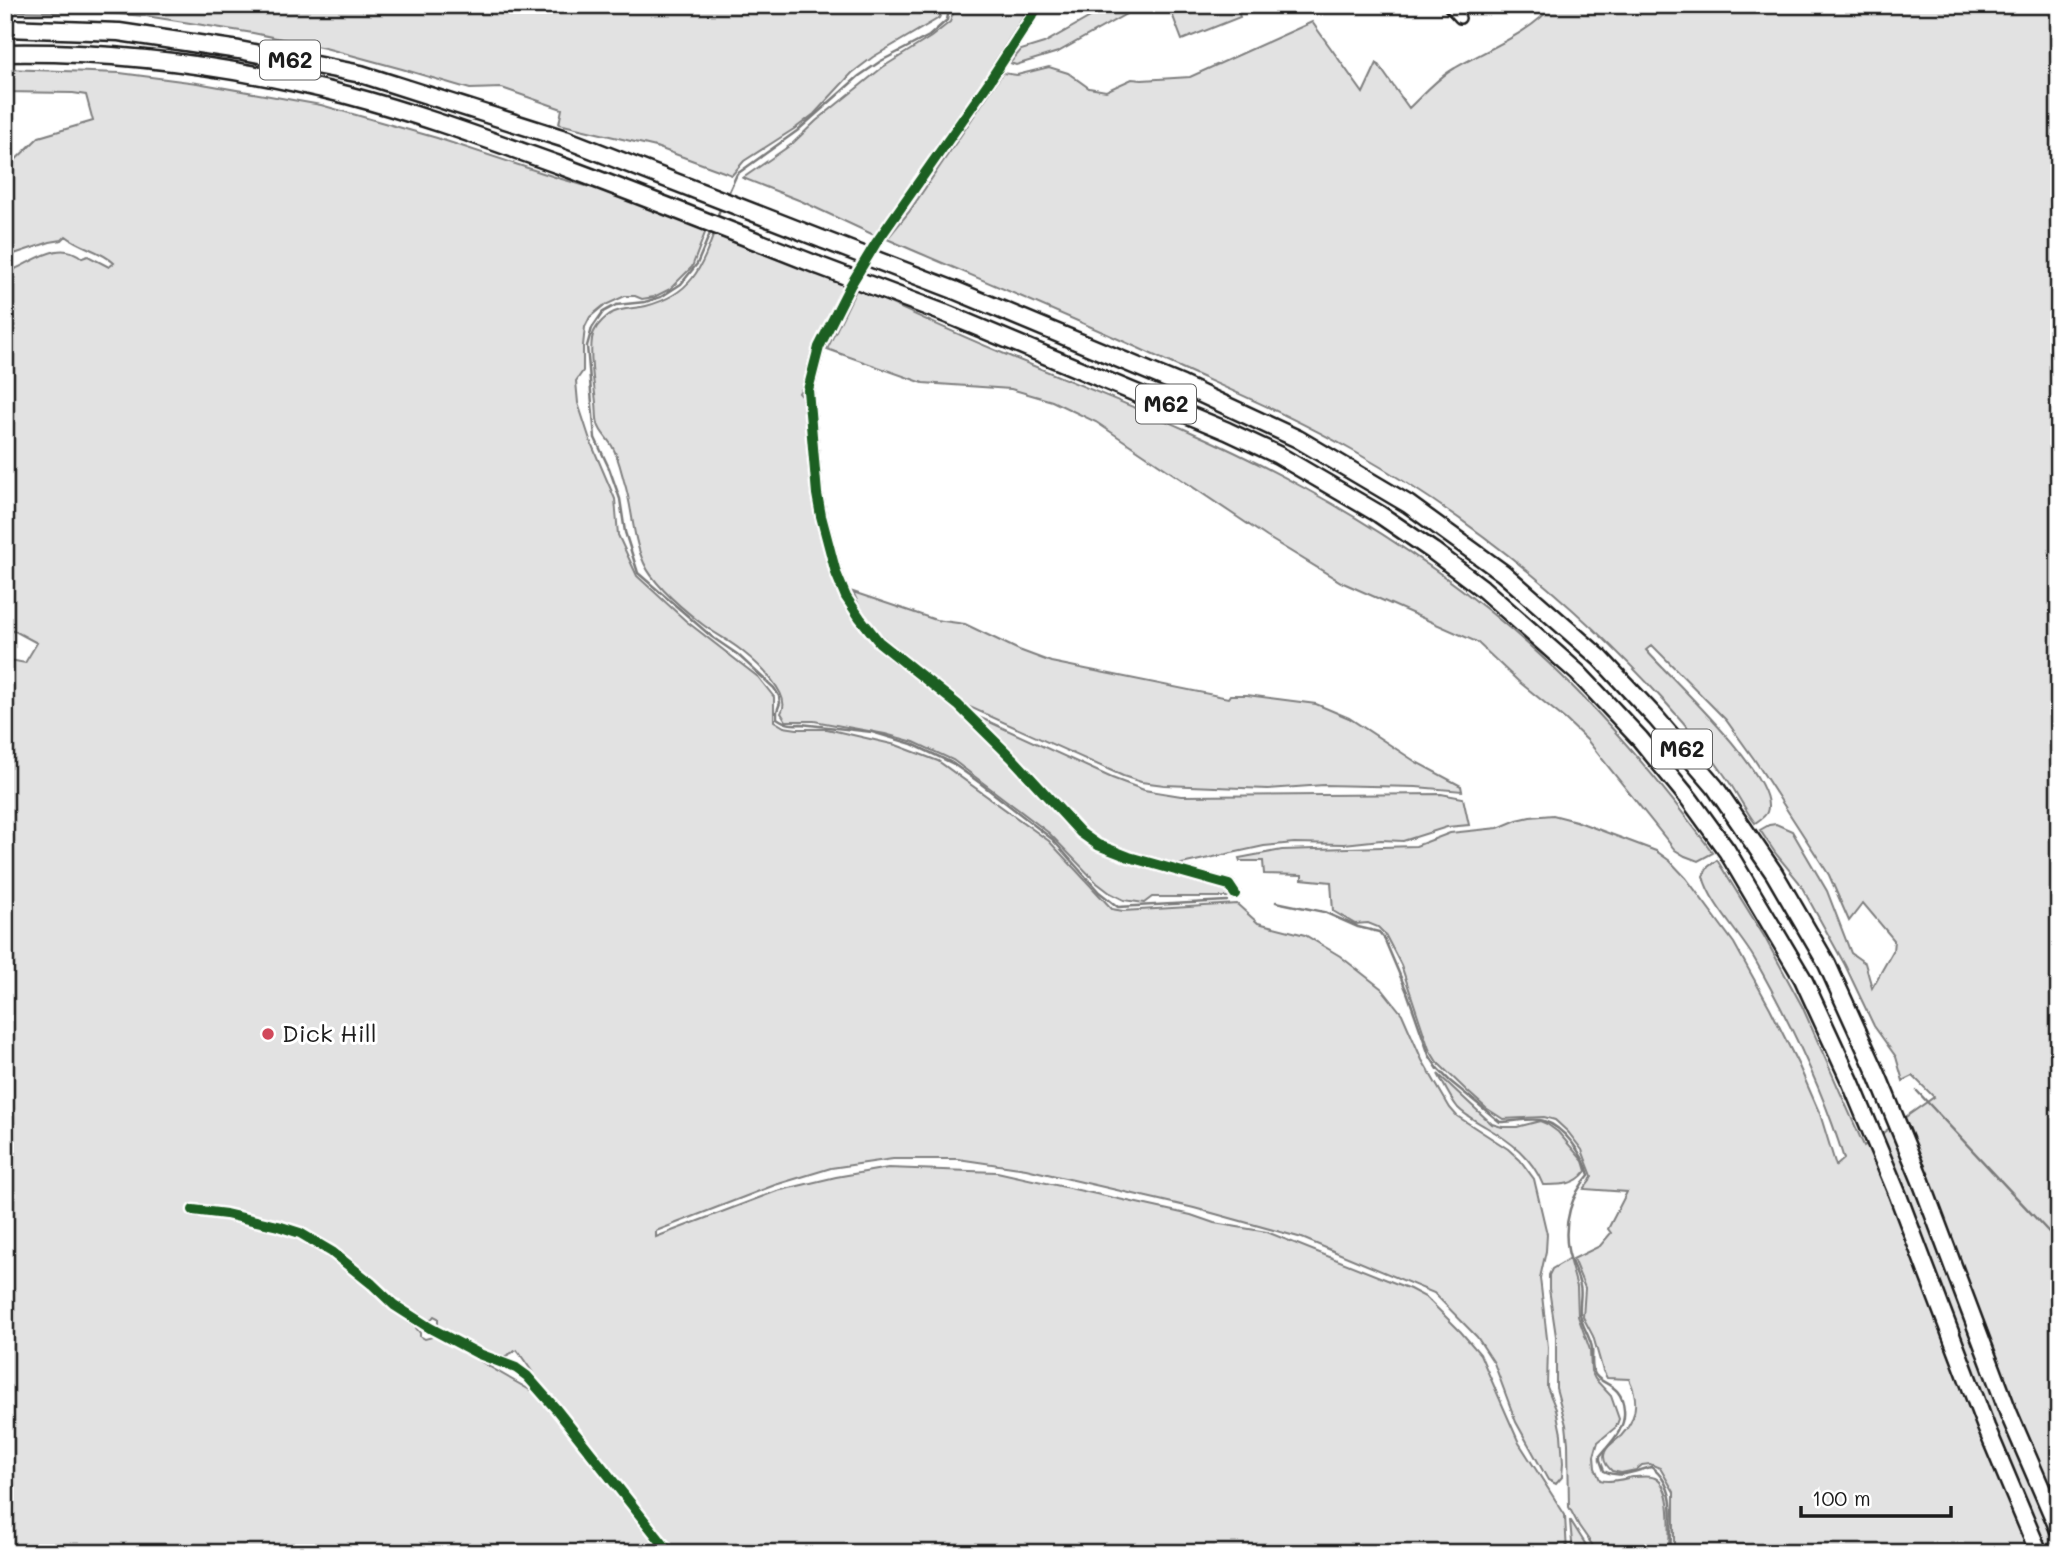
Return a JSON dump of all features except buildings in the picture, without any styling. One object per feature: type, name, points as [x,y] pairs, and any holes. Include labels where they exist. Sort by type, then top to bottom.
[{"type":"highway","name":"M62","points":[[5,28],[119,32],[239,50],[361,74],[565,139],[954,290],[1182,384],[1297,439],[1408,504],[1503,573],[1600,658],[1715,787],[1774,873],[1827,964],[1877,1072],[2010,1414],[2059,1530]]},
{"type":"highway","name":"M62","points":[[5,53],[118,56],[238,72],[348,95],[455,127],[680,210],[944,313],[1227,431],[1278,455],[1379,514],[1433,551],[1482,588],[1577,673],[1640,739],[1727,851],[1803,979],[1852,1083],[1986,1427],[2039,1553]]},
{"type":"street","points":[[1039,5],[982,93],[876,243],[850,286],[819,347],[808,390],[821,516],[836,573],[846,597],[879,642],[958,705],[1013,759],[1081,833],[1098,845],[1129,857],[1229,886],[1235,894]]},
{"type":"street","points":[[1448,5],[1460,18]]},
{"type":"shaded area","points":[[5,5],[945,5],[939,18],[873,57],[852,73],[814,114],[744,161],[732,175],[656,147],[559,124],[562,109],[502,88],[470,89],[325,48],[253,33],[146,16],[5,11]]},
{"type":"shaded area","points":[[956,5],[1031,5],[956,127],[876,236],[801,201],[743,178],[792,144],[883,67],[950,22]]},
{"type":"shaded area","points":[[1102,5],[1142,5],[1058,52],[1016,65],[1010,63],[1021,50],[1044,43],[1090,17]]},
{"type":"shaded area","points":[[1187,5],[1236,5],[1240,17],[1182,40],[1171,11]]},
{"type":"shaded area","points":[[1552,5],[2059,5],[2059,1553],[1674,1553],[1674,1492],[1660,1468],[1650,1464],[1642,1465],[1636,1470],[1621,1473],[1612,1471],[1605,1461],[1604,1453],[1630,1423],[1635,1409],[1634,1394],[1629,1379],[1607,1378],[1603,1371],[1593,1336],[1583,1317],[1585,1288],[1573,1259],[1600,1246],[1611,1233],[1608,1229],[1627,1192],[1584,1189],[1592,1176],[1582,1150],[1555,1120],[1544,1117],[1503,1119],[1486,1108],[1437,1062],[1429,1049],[1401,965],[1385,934],[1378,927],[1368,923],[1355,924],[1333,911],[1331,882],[1302,879],[1302,875],[1264,874],[1263,861],[1240,861],[1239,858],[1282,850],[1416,846],[1450,833],[1498,828],[1517,820],[1553,815],[1656,851],[1686,878],[1734,943],[1799,1066],[1820,1114],[1836,1166],[1844,1159],[1805,1056],[1754,958],[1706,886],[1703,876],[1708,867],[1717,860],[1764,936],[1802,1006],[1864,1146],[1934,1097],[1913,1076],[1903,1081],[1896,1057],[1874,1026],[1845,965],[1799,882],[1760,830],[1776,824],[1792,831],[1827,891],[1851,953],[1865,963],[1872,988],[1893,951],[1894,940],[1863,903],[1849,921],[1829,875],[1726,720],[1652,645],[1646,650],[1720,728],[1757,776],[1766,796],[1767,812],[1755,823],[1703,746],[1632,666],[1559,597],[1481,534],[1440,505],[1355,452],[1284,415],[1094,328],[887,239],[909,212],[1003,73],[1017,75],[1049,67],[1068,73],[1089,88],[1106,91],[1132,79],[1190,77],[1312,22],[1363,93],[1377,63],[1409,108],[1449,72],[1521,32]]},
{"type":"shaded area","points":[[5,69],[120,73],[197,83],[321,105],[437,138],[708,225],[692,267],[670,289],[654,297],[642,299],[625,296],[603,306],[590,317],[585,327],[583,371],[576,381],[578,403],[591,443],[615,499],[618,535],[637,576],[686,621],[758,677],[774,697],[774,721],[784,727],[827,729],[896,745],[938,761],[1049,841],[1112,909],[1123,911],[1237,904],[1258,923],[1305,935],[1340,956],[1382,989],[1402,1014],[1422,1060],[1450,1108],[1457,1116],[1508,1149],[1534,1179],[1547,1234],[1540,1278],[1548,1347],[1547,1387],[1556,1409],[1561,1434],[1562,1477],[1556,1484],[1548,1480],[1516,1422],[1494,1363],[1477,1337],[1434,1293],[1302,1238],[1194,1208],[1026,1169],[958,1159],[893,1159],[831,1168],[775,1185],[656,1231],[656,1237],[777,1191],[888,1168],[997,1172],[1191,1215],[1214,1223],[1267,1232],[1410,1289],[1427,1298],[1461,1332],[1480,1354],[1519,1443],[1565,1515],[1567,1553],[674,1553],[517,1350],[504,1357],[480,1350],[438,1326],[438,1318],[434,1316],[430,1321],[423,1320],[416,1328],[420,1336],[425,1339],[436,1336],[542,1397],[598,1464],[662,1553],[5,1553],[5,659],[25,663],[37,643],[13,630],[5,641],[5,273],[44,255],[63,250],[82,258],[88,256],[109,267],[114,263],[66,236],[62,240],[5,257],[5,170],[39,137],[93,121],[86,95],[5,92]]},
{"type":"shaded area","points":[[716,228],[848,283],[815,346],[799,393],[805,400],[814,503],[827,558],[845,603],[862,628],[878,645],[962,713],[1095,848],[1113,856],[1227,888],[1235,897],[1152,897],[1144,903],[1124,900],[1097,883],[1049,833],[953,760],[914,742],[885,734],[814,721],[786,721],[781,713],[782,697],[764,671],[737,647],[687,612],[654,579],[640,553],[618,459],[598,424],[591,363],[592,339],[598,325],[610,314],[662,301],[684,287],[699,268]]},
{"type":"shaded area","points":[[857,288],[1233,452],[1306,489],[1379,532],[1483,606],[1547,662],[1631,750],[1713,853],[1698,861],[1675,850],[1587,740],[1477,642],[1341,582],[1267,537],[1096,422],[1052,401],[1011,389],[923,383],[827,349]]},
{"type":"shaded area","points":[[853,592],[936,620],[965,624],[1051,662],[1228,698],[1230,695],[1247,695],[1316,704],[1349,718],[1416,762],[1461,786],[1462,791],[1324,785],[1268,789],[1141,782],[963,704],[893,647],[865,618]]},
{"type":"shaded area","points":[[970,713],[1144,790],[1181,796],[1441,794],[1463,798],[1469,825],[1447,827],[1403,841],[1264,846],[1168,867],[1107,847],[1087,833],[1042,782]]},
{"type":"shaded area","points":[[1438,1074],[1492,1124],[1517,1127],[1540,1121],[1547,1124],[1558,1132],[1583,1161],[1586,1171],[1572,1182],[1543,1185],[1533,1166],[1519,1151],[1458,1108]]},
{"type":"shaded area","points":[[1569,1259],[1577,1287],[1578,1316],[1590,1350],[1591,1371],[1611,1396],[1619,1419],[1616,1427],[1598,1442],[1594,1456],[1595,1468],[1600,1480],[1647,1476],[1661,1483],[1668,1501],[1669,1553],[1598,1553],[1569,1507],[1568,1443],[1556,1388],[1556,1336],[1549,1275],[1552,1269]]},
{"type":"shaded area","points":[[1571,1521],[1591,1553],[1573,1553]]},
{"type":"waterway","points":[[727,196],[737,174],[797,131],[859,76],[881,61],[929,36],[947,20],[950,5]]},
{"type":"waterway","points":[[716,219],[722,205]]},
{"type":"waterway","points":[[711,231],[697,264],[681,284],[661,297],[645,302],[616,305],[603,312],[592,328],[587,346],[595,438],[620,499],[625,532],[638,573],[774,688],[779,696],[777,718],[780,720],[791,724],[872,732],[912,744],[952,763],[1052,839],[1099,892],[1118,907],[1227,901]]},
{"type":"waterway","points":[[1276,902],[1324,912],[1358,927],[1379,932],[1407,992],[1429,1055],[1438,1069],[1500,1122],[1544,1121],[1566,1135],[1578,1151],[1589,1175],[1577,1191],[1570,1210],[1568,1250],[1580,1286],[1580,1313],[1592,1348],[1593,1370],[1600,1379],[1619,1393],[1624,1410],[1623,1423],[1600,1456],[1600,1460],[1604,1471],[1610,1473],[1628,1474],[1651,1467],[1660,1475],[1670,1495],[1670,1553]]},
{"type":"waterway","points":[[1917,1091],[2059,1243]]},
{"type":"cycle path","points":[[1039,5],[989,82],[876,243],[850,286],[819,347],[808,390],[821,516],[836,573],[846,597],[879,642],[958,705],[1013,759],[1081,833],[1098,845],[1129,857],[1229,885],[1235,894]]},
{"type":"cycle path","points":[[193,1210],[226,1214],[300,1233],[332,1252],[394,1305],[430,1328],[479,1354],[516,1368],[527,1376],[556,1409],[670,1553]]},
{"type":"place","name":"Dick Hill","points":[[268,1034]]}]
